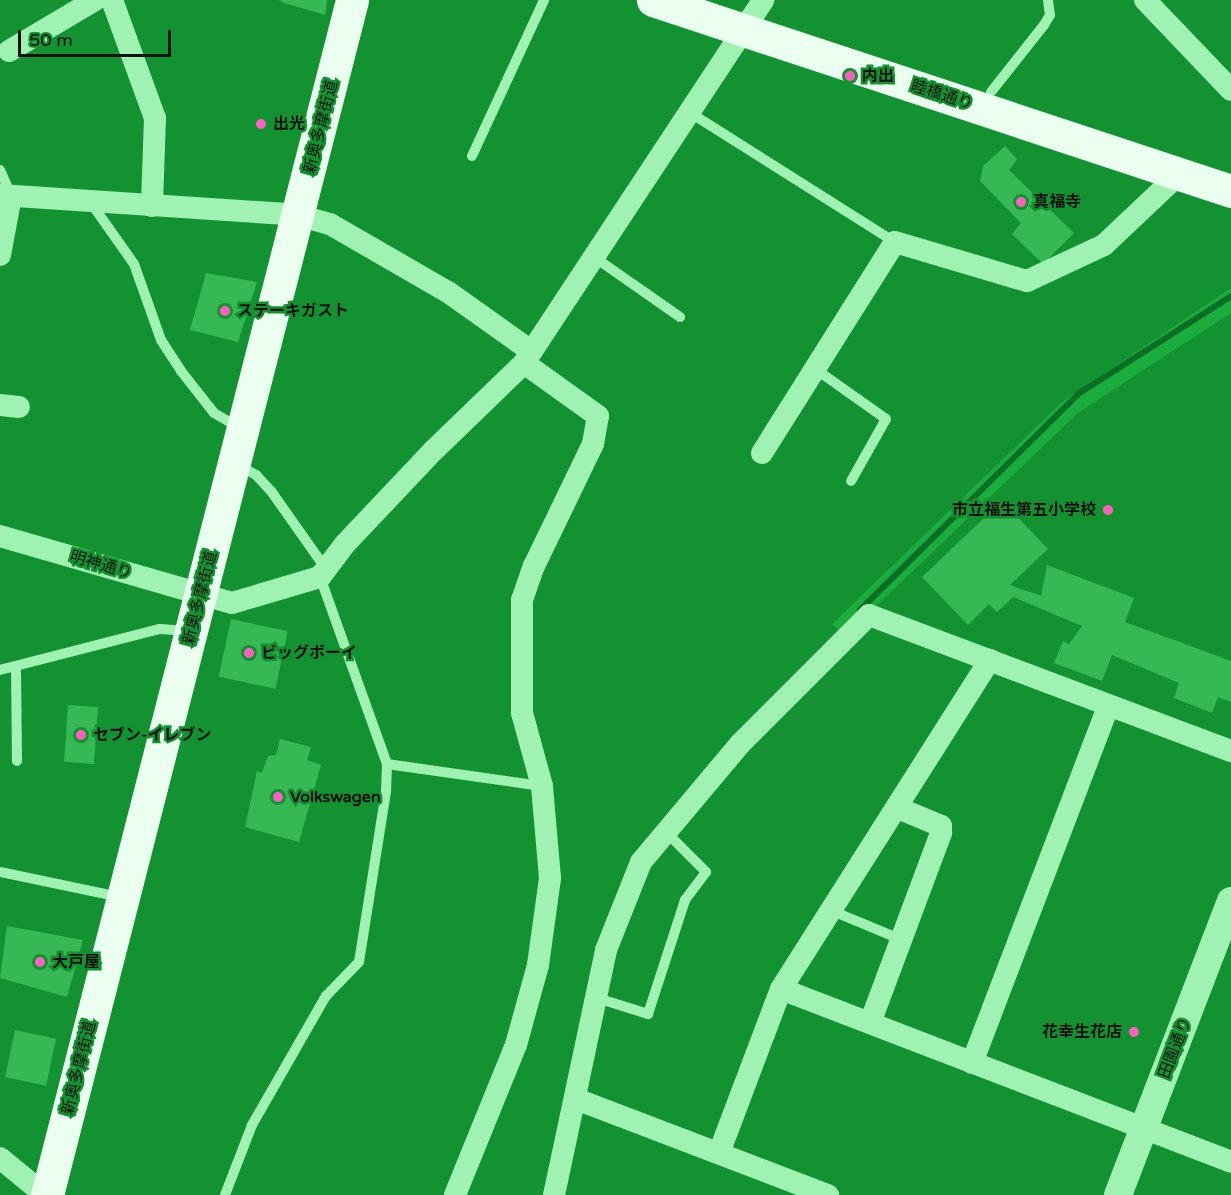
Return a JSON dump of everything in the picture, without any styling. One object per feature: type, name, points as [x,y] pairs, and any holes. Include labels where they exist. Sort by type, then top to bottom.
[{"type":"main road","name":"新奥多摩街道","points":[[46,1195],[352,0]]},
{"type":"main road","name":"睦橋通り","points":[[653,0],[752,14],[1179,174],[1231,191]]},
{"type":"main road","name":"睦橋通り","points":[[712,0],[1231,173]]},
{"type":"street","points":[[9,51],[95,0]]},
{"type":"street","points":[[112,0],[155,118],[152,206]]},
{"type":"street","points":[[1145,0],[1231,90]]},
{"type":"street","points":[[323,573],[345,544],[433,451],[528,357],[752,14]]},
{"type":"street","points":[[762,453],[895,242],[1027,281],[1104,245],[1179,174]]},
{"type":"street","points":[[0,255],[5,195],[298,216],[330,224],[438,287],[528,357],[598,416],[593,444],[534,566],[522,600],[522,713],[542,786],[550,878],[538,965],[516,1045],[455,1195]]},
{"type":"street","name":"明神通り","points":[[0,536],[236,602],[323,573]]},
{"type":"street","points":[[554,1195],[576,1099],[594,996],[606,950],[641,862],[664,830],[741,743],[869,615],[1231,751]]},
{"type":"street","points":[[719,1153],[781,989],[990,660]]},
{"type":"street","points":[[972,1063],[1108,706]]},
{"type":"street","points":[[870,1023],[941,833],[941,826],[898,808]]},
{"type":"street","name":"田園通り","points":[[1118,1195],[1231,901]]},
{"type":"street","points":[[781,989],[1231,1162]]},
{"type":"street","points":[[576,1099],[828,1195]]},
{"type":"street","points":[[0,1158],[46,1195]]},
{"type":"lane","points":[[472,156],[544,0]]},
{"type":"lane","points":[[991,92],[1044,26],[1050,15],[1048,0]]},
{"type":"lane","points":[[688,111],[895,242]]},
{"type":"lane","points":[[0,170],[5,195]]},
{"type":"lane","points":[[89,200],[134,264],[161,340],[176,363],[214,412],[243,429]]},
{"type":"lane","points":[[594,257],[680,317]]},
{"type":"lane","points":[[814,368],[886,419],[851,481]]},
{"type":"lane","points":[[225,1195],[252,1125],[326,996],[359,962],[387,764],[323,573],[271,491],[256,475],[234,463]]},
{"type":"lane","points":[[0,670],[160,629],[191,631]]},
{"type":"lane","points":[[16,666],[17,761]]},
{"type":"lane","points":[[387,764],[542,786]]},
{"type":"lane","points":[[594,996],[648,1014],[685,900],[706,872],[664,830]]},
{"type":"lane","points":[[0,872],[123,897]]},
{"type":"lane","points":[[830,910],[902,940]]},
{"type":"green space","points":[[1231,288],[1231,313],[1078,413],[845,636],[832,624],[1062,402]]},
{"type":"building","points":[[279,0],[327,0],[325,15],[284,3]]},
{"type":"building","name":"真福寺","points":[[1005,146],[1017,159],[1009,170],[1074,233],[1043,264],[1012,234],[1021,223],[980,181],[983,166]]},
{"type":"building","points":[[206,273],[257,282],[238,342],[190,330]]},
{"type":"building","points":[[1002,501],[1048,549],[1010,585],[1041,596],[1047,565],[1134,598],[1125,622],[1231,661],[1231,702],[1218,697],[1212,713],[1174,698],[1179,683],[1112,655],[1102,681],[1054,663],[1063,641],[1069,644],[1082,626],[1013,597],[997,612],[989,604],[968,625],[922,577]]},
{"type":"building","points":[[231,619],[288,631],[275,689],[219,677]]},
{"type":"building","name":"セブン-イレブン","points":[[68,705],[98,707],[94,764],[64,762]]},
{"type":"building","points":[[280,739],[311,747],[307,760],[321,765],[299,842],[245,827],[257,771],[262,773],[268,756],[276,755]]},
{"type":"building","points":[[7,926],[83,940],[67,997],[0,978]]},
{"type":"building","points":[[15,1030],[56,1039],[46,1086],[5,1077]]},
{"type":"waterway","points":[[860,610],[1078,394],[1231,296]]},
{"type":"place","name":"内出","points":[[850,76]]},
{"type":"place","name":"出光","points":[[261,124]]},
{"type":"place","name":"真福寺","points":[[1021,202]]},
{"type":"place","name":"ステーキガスト","points":[[225,311]]},
{"type":"place","name":"市立福生第五小学校","points":[[1108,510]]},
{"type":"place","name":"ビッグボーイ","points":[[249,653]]},
{"type":"place","name":"セブン-イレブン","points":[[81,735]]},
{"type":"place","name":"Volkswagen","points":[[278,797]]},
{"type":"place","name":"大戸屋","points":[[40,962]]},
{"type":"place","name":"花幸生花店","points":[[1134,1032]]}]
